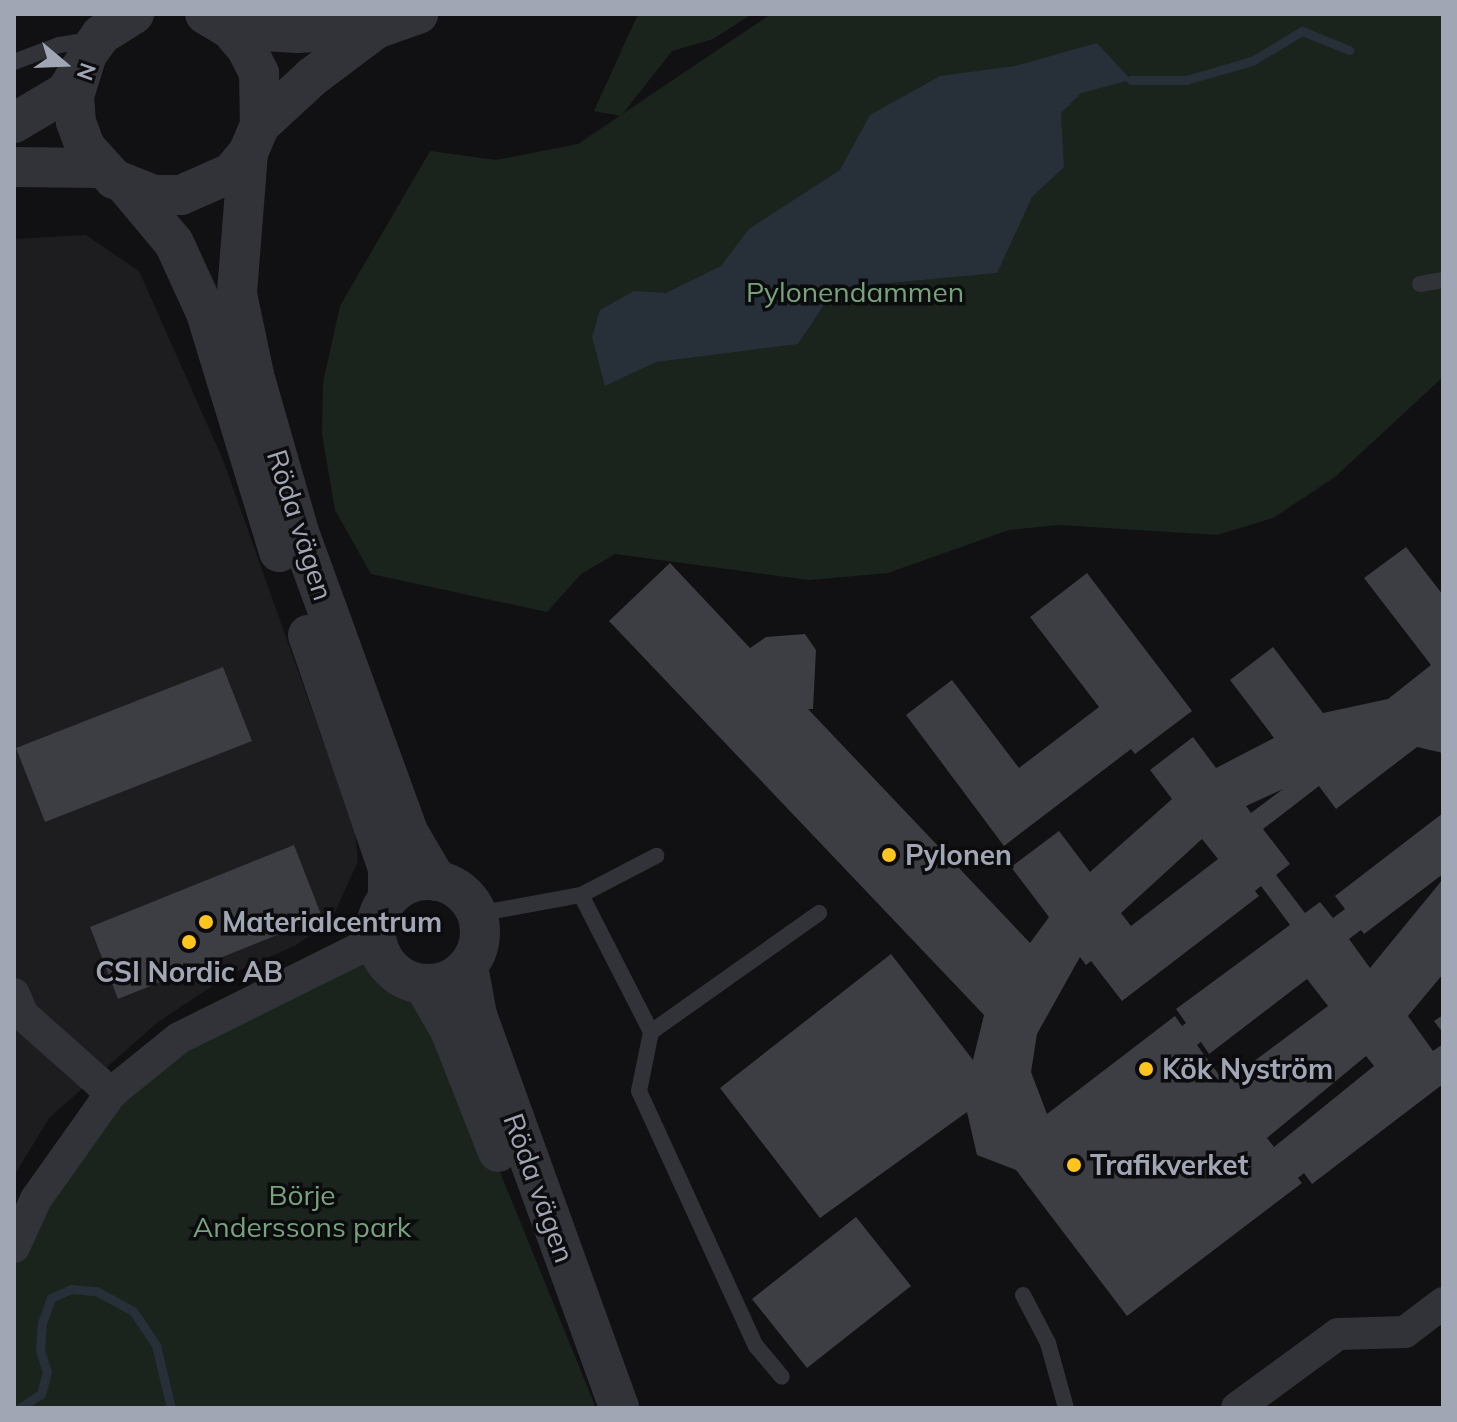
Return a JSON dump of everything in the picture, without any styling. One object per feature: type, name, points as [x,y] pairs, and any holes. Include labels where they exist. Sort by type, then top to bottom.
[{"type":"street","points":[[14,123],[66,92],[95,40],[134,14]]},
{"type":"street","points":[[217,21],[297,33],[376,29],[418,14]]},
{"type":"street","name":"Röda vägen","points":[[217,21],[259,73],[237,294],[254,375],[299,532],[408,832],[437,881]]},
{"type":"street","points":[[14,167],[114,178],[181,195],[219,181],[312,77],[376,29]]},
{"type":"street","name":"Röda vägen","points":[[95,40],[76,122],[114,178],[174,243],[206,313],[254,482],[388,869],[388,897]]},
{"type":"street","points":[[419,880],[437,881],[468,898],[477,914],[480,941],[468,966],[455,977],[424,985],[395,973],[376,940],[376,924],[388,897],[419,880]]},
{"type":"street","points":[[14,1247],[36,1199],[111,1093],[179,1038],[376,940]]},
{"type":"street","name":"Röda vägen","points":[[468,966],[477,1015],[619,1408]]},
{"type":"street","name":"Röda vägen","points":[[424,985],[450,1030],[600,1408]]},
{"type":"street","points":[[14,994],[23,1015],[111,1093]]},
{"type":"street","points":[[1237,1408],[1338,1334],[1405,1332],[1443,1303]]},
{"type":"lane","points":[[14,62],[59,45],[95,40]]},
{"type":"lane","points":[[1420,284],[1443,280]]},
{"type":"lane","points":[[477,914],[581,895],[656,856]]},
{"type":"lane","points":[[581,895],[651,1032],[639,1091],[756,1346],[782,1377]]},
{"type":"lane","points":[[651,1032],[819,913]]},
{"type":"lane","points":[[1023,1295],[1048,1343],[1066,1408]]},
{"type":"shaded area","name":"Pylonendammen","points":[[1097,43],[1131,80],[1081,93],[1061,113],[1064,167],[1032,197],[997,273],[835,288],[798,344],[656,362],[605,386],[592,337],[600,310],[634,291],[666,293],[721,266],[749,229],[840,170],[870,115],[940,76],[1015,66]]},
{"type":"shaded area","points":[[86,235],[139,271],[223,460],[355,831],[358,861],[331,921],[296,945],[229,975],[158,1022],[49,1118],[14,1176],[14,239]]},
{"type":"green space","points":[[638,14],[752,14],[713,39],[672,51],[621,116],[594,111]]},
{"type":"green space","name":"Pylonendammen","points":[[771,14],[1443,14],[1443,377],[1335,477],[1273,518],[1217,535],[1059,525],[1009,530],[888,573],[809,580],[615,554],[581,574],[547,612],[371,574],[335,510],[322,434],[323,383],[340,306],[430,151],[496,160],[578,144]]},
{"type":"green space","name":"Börje Anderssons park","points":[[376,940],[394,973],[424,985],[596,1408],[14,1408],[14,1247],[111,1093]]},
{"type":"building","points":[[1406,547],[1443,595],[1443,753],[1417,747],[1336,809],[1319,786],[1263,829],[1290,864],[1276,875],[1305,913],[1320,902],[1333,918],[1345,909],[1335,896],[1443,813],[1443,874],[1364,934],[1361,930],[1349,939],[1370,968],[1443,879],[1443,974],[1408,1016],[1433,1051],[1443,1044],[1443,1084],[1312,1184],[1304,1173],[1298,1178],[1302,1183],[1127,1316],[1016,1170],[977,1155],[967,1112],[820,1218],[720,1088],[891,954],[973,1060],[984,1015],[609,621],[670,563],[750,648],[766,637],[805,634],[816,650],[813,709],[808,709],[1030,943],[1049,917],[1011,867],[1059,831],[1090,872],[1172,799],[1150,770],[1193,737],[1216,768],[1274,738],[1230,680],[1273,647],[1323,713],[1388,699],[1431,665],[1364,578]],"holes":[[[1283,789],[1251,813],[1246,806]],[[1202,839],[1218,859],[1131,926],[1121,913]],[[1261,886],[1290,925],[1176,1009],[1186,1023],[1182,1026],[1175,1016],[1047,1114],[1031,1072],[1037,1034],[1080,957],[1086,965],[1091,961],[1122,1001],[1259,896],[1255,891]],[[1307,979],[1328,1006],[1225,1083],[1197,1045],[1201,1042],[1209,1054]],[[1366,1056],[1374,1066],[1274,1147],[1267,1138]]]},
{"type":"building","points":[[1087,573],[1192,711],[1135,754],[1131,749],[1004,846],[906,715],[952,680],[1019,768],[1099,707],[1030,617]]},
{"type":"building","points":[[223,667],[252,741],[45,822],[16,748]]},
{"type":"building","name":"Materialcentrum","points":[[294,845],[322,917],[118,999],[90,927]]},
{"type":"building","points":[[1443,1015],[1443,1033],[1434,1021]]},
{"type":"building","points":[[856,1217],[911,1286],[807,1368],[752,1299]]},
{"type":"waterway","points":[[1131,80],[1186,80],[1252,61],[1302,31],[1349,50]]},
{"type":"waterway","points":[[20,1408],[41,1394],[47,1372],[40,1350],[42,1323],[51,1298],[71,1289],[96,1291],[133,1311],[156,1345],[171,1408]]},
{"type":"place","name":"Pylonen","points":[[889,855]]},
{"type":"place","name":"Materialcentrum","points":[[206,922]]},
{"type":"place","name":"CSI Nordic AB","points":[[189,942]]},
{"type":"place","name":"Kök Nyström","points":[[1146,1069]]},
{"type":"place","name":"Trafikverket","points":[[1074,1165]]}]
